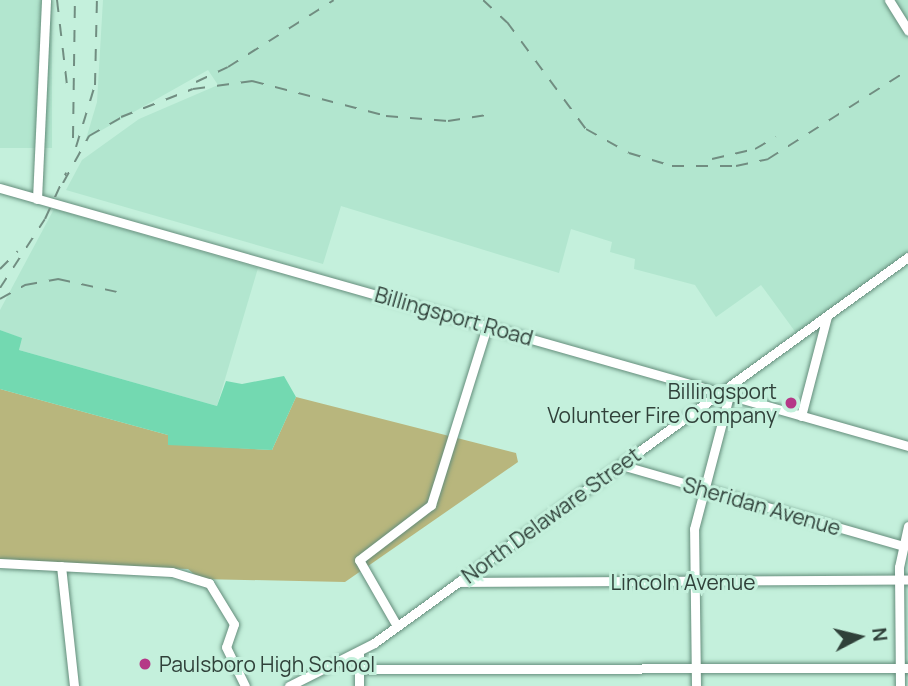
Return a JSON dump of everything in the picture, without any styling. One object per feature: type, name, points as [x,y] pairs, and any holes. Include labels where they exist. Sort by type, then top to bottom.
[{"type":"street","points":[[37,198],[45,80],[46,0]]},
{"type":"street","points":[[889,0],[908,30]]},
{"type":"street","name":"Billingsport Road","points":[[0,188],[908,446]]},
{"type":"street","name":"North Delaware Street","points":[[289,686],[359,653],[621,465],[725,395],[908,257]]},
{"type":"street","points":[[801,416],[827,316]]},
{"type":"street","points":[[397,625],[359,564],[362,556],[431,505],[487,326]]},
{"type":"street","points":[[696,686],[694,529],[725,395]]},
{"type":"street","name":"Sheridan Avenue","points":[[621,465],[902,546]]},
{"type":"street","points":[[900,686],[904,668],[902,546],[908,526]]},
{"type":"street","points":[[0,563],[172,572],[209,583],[234,624],[226,647],[245,686]]},
{"type":"street","points":[[61,566],[74,686]]},
{"type":"street","name":"Lincoln Avenue","points":[[458,582],[903,580]]},
{"type":"street","points":[[359,653],[359,686]]},
{"type":"street","points":[[359,669],[904,668]]},
{"type":"shaded area","points":[[0,0],[52,0],[52,148],[0,148]]},
{"type":"shaded area","points":[[103,0],[908,0],[908,259],[799,337],[761,285],[716,317],[695,285],[634,269],[635,259],[610,252],[612,242],[571,229],[559,273],[341,206],[323,264],[66,190],[82,160],[139,119],[218,85],[208,70],[86,139],[97,102]]},
{"type":"shaded area","points":[[54,209],[258,268],[217,406],[19,350],[21,338],[0,330],[0,310]]},
{"type":"shaded area","points":[[0,330],[22,338],[19,350],[217,406],[226,381],[242,384],[284,376],[296,397],[272,450],[168,445],[168,435],[0,389]]},
{"type":"shaded area","points":[[0,389],[168,435],[168,444],[272,450],[296,397],[516,453],[518,462],[345,582],[200,579],[188,569],[0,564]]},
{"type":"railway","points":[[57,0],[67,85]]},
{"type":"railway","points":[[73,138],[75,0]]},
{"type":"railway","points":[[76,147],[95,85],[97,0]]},
{"type":"railway","points":[[196,82],[228,67],[334,0]]},
{"type":"railway","points":[[483,0],[507,22],[586,129],[629,153],[672,166],[736,166],[768,159],[908,70]]},
{"type":"railway","points":[[121,117],[193,89],[252,81],[386,116],[448,121],[487,115]]},
{"type":"railway","points":[[63,183],[89,136],[129,113]]},
{"type":"railway","points":[[712,159],[755,149],[776,137]]},
{"type":"railway","points":[[0,288],[45,219],[66,173]]},
{"type":"railway","points":[[0,269],[18,251]]},
{"type":"railway","points":[[0,299],[25,285],[58,279],[117,292]]},
{"type":"place","name":"Billingsport Volunteer Fire Company","points":[[791,403]]},
{"type":"place","name":"Paulsboro High School","points":[[145,664]]}]
